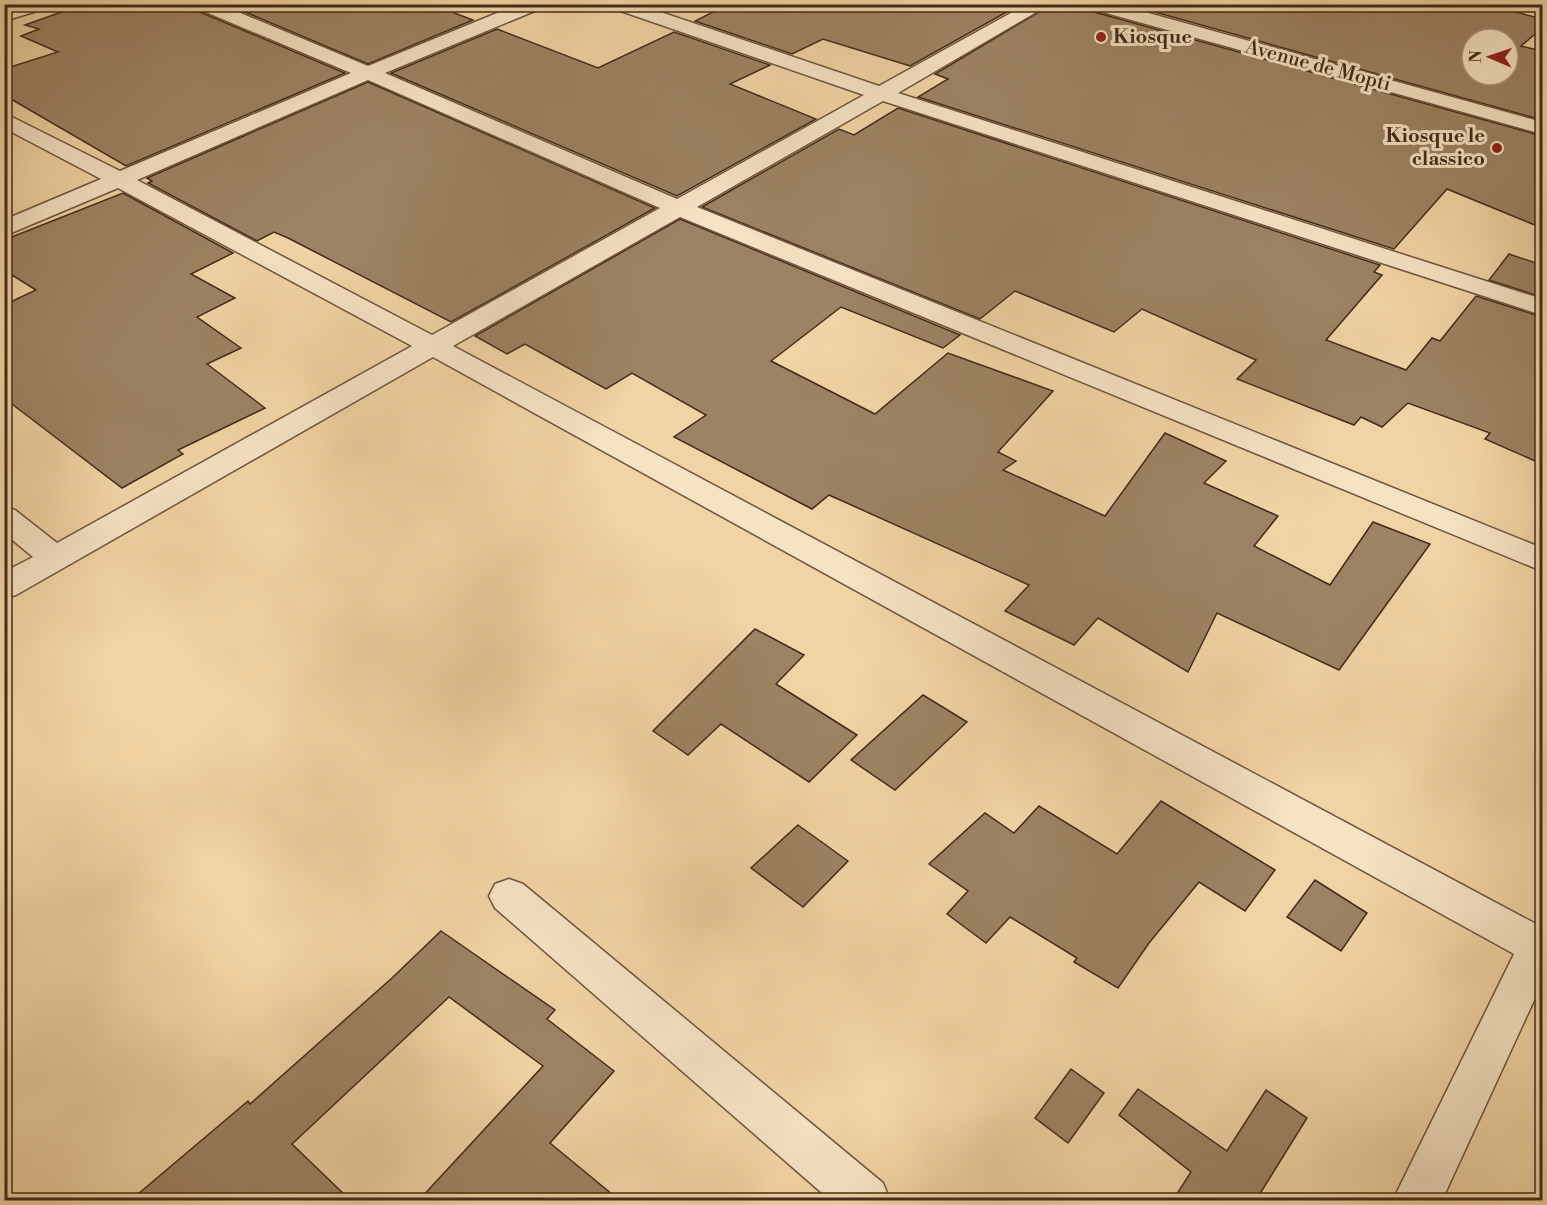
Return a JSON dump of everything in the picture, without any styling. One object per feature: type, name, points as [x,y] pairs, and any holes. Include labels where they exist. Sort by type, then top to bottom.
[{"type":"street","points":[[4,16],[40,4]]},
{"type":"street","points":[[202,4],[368,73],[678,208],[1542,560]]},
{"type":"street","points":[[4,229],[368,73],[536,4]]},
{"type":"street","points":[[618,4],[882,94],[1542,307]]},
{"type":"street","points":[[4,587],[1041,4]]},
{"type":"street","name":"Avenue de Mopti","points":[[1094,4],[1542,128]]},
{"type":"street","points":[[4,119],[432,346],[1541,945],[1417,1200]]},
{"type":"street","points":[[4,517],[55,558]]},
{"type":"street","points":[[509,896],[866,1200]]},
{"type":"building","points":[[84,4],[191,4],[195,10],[345,73],[126,166],[4,95],[4,69],[58,52],[21,36],[39,29],[25,25]]},
{"type":"building","points":[[226,4],[431,4],[473,20],[368,64]]},
{"type":"building","points":[[729,4],[1021,4],[910,66],[823,39],[792,54],[695,21]]},
{"type":"building","points":[[1052,4],[1083,4],[1087,10],[1542,136],[1542,228],[1447,189],[1394,249],[918,97],[948,79],[935,74]]},
{"type":"building","points":[[1126,4],[1486,4],[1542,19],[1542,28],[1521,46],[1542,51],[1542,120]]},
{"type":"building","points":[[497,29],[598,68],[674,32],[770,65],[730,84],[816,119],[677,196],[391,73]]},
{"type":"building","points":[[368,82],[655,208],[451,322],[288,238],[274,232],[257,241],[148,183],[152,181],[147,178]]},
{"type":"building","points":[[898,108],[1380,265],[1374,272],[1382,275],[1326,340],[1406,370],[1432,338],[1440,341],[1476,296],[1542,317],[1542,464],[1485,439],[1490,433],[1408,403],[1382,427],[1361,417],[1354,425],[1237,379],[1256,360],[1142,309],[1114,332],[1015,291],[980,319],[702,207],[839,129],[854,135]]},
{"type":"building","points":[[123,193],[233,253],[191,274],[235,298],[197,317],[241,348],[207,364],[265,408],[178,450],[183,454],[122,488],[4,398],[4,305],[36,290],[4,270],[4,240]]},
{"type":"building","points":[[680,219],[960,335],[943,348],[841,307],[771,361],[875,414],[948,353],[1053,391],[998,452],[1016,461],[1003,470],[1105,516],[1165,433],[1226,461],[1204,483],[1278,516],[1254,546],[1330,585],[1373,522],[1430,544],[1339,670],[1217,613],[1188,672],[1098,618],[1074,645],[1005,611],[1029,585],[829,495],[812,509],[674,437],[706,415],[632,373],[606,389],[525,344],[507,354],[475,336]]},
{"type":"building","points":[[1509,254],[1542,265],[1542,297],[1489,280]]},
{"type":"building","points":[[755,629],[804,655],[776,684],[857,735],[809,782],[721,724],[688,755],[653,731]]},
{"type":"building","points":[[923,695],[967,722],[895,790],[851,760]]},
{"type":"building","points":[[1161,801],[1275,870],[1245,911],[1199,882],[1149,943],[1118,988],[1074,962],[1077,958],[1010,917],[986,943],[947,914],[968,891],[929,864],[985,813],[1014,833],[1039,806],[1117,854]]},
{"type":"building","points":[[798,825],[848,861],[803,907],[751,868]]},
{"type":"building","points":[[1315,880],[1367,913],[1341,951],[1287,917]]},
{"type":"building","points":[[441,931],[555,1010],[547,1019],[614,1071],[550,1143],[619,1200],[419,1200],[543,1066],[449,997],[292,1144],[350,1200],[131,1200],[248,1101],[250,1104],[392,978]]},
{"type":"building","points":[[1071,1069],[1104,1093],[1068,1143],[1035,1118]]},
{"type":"building","points":[[1138,1089],[1227,1151],[1266,1090],[1307,1118],[1256,1200],[1173,1200],[1191,1172],[1119,1115]]},
{"type":"place","name":"Kiosque","points":[[1101,37]]},
{"type":"place","name":"Kiosque le classico","points":[[1497,148]]}]
